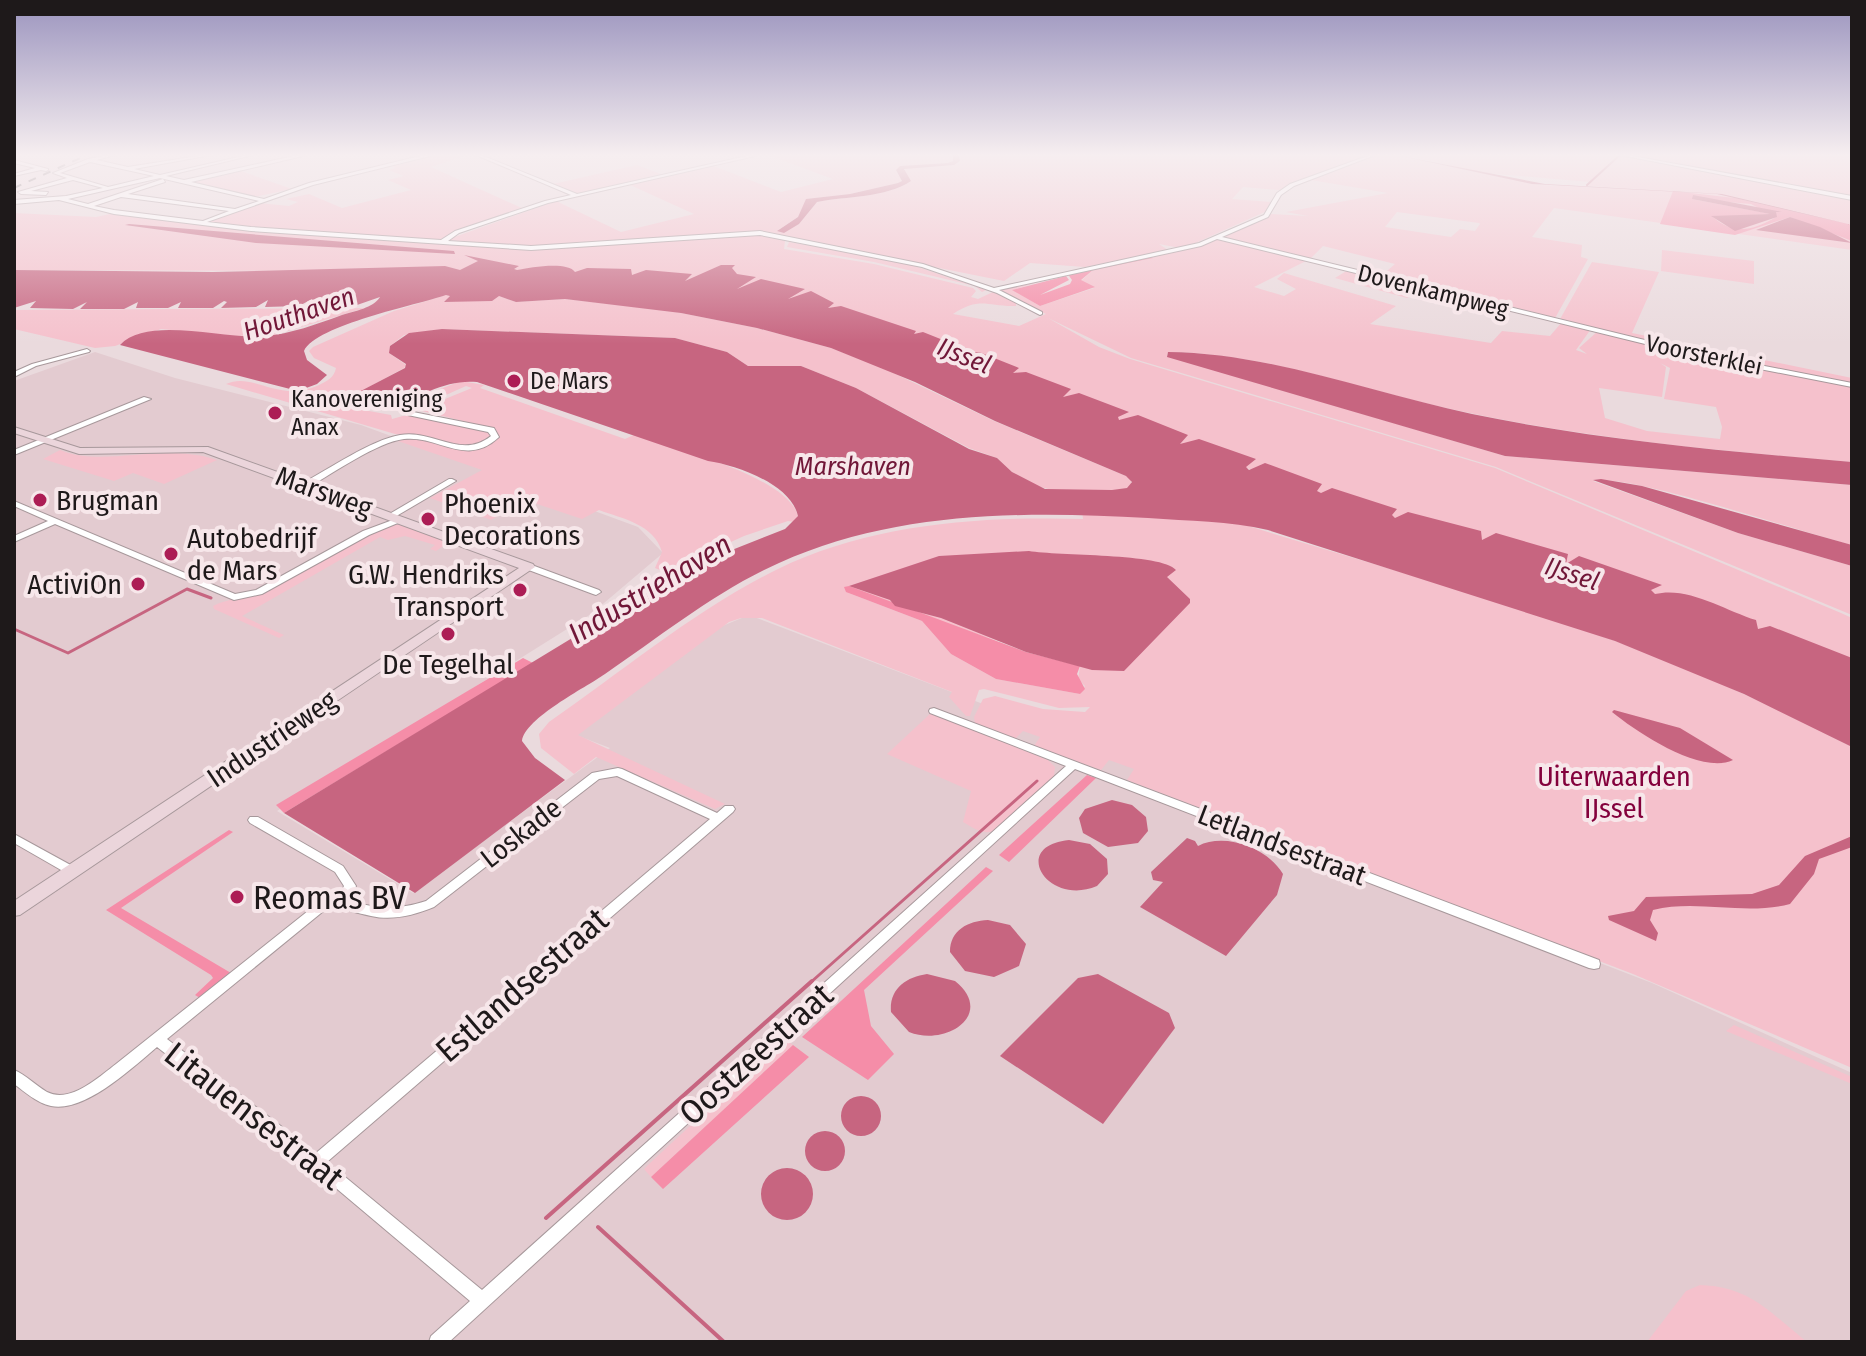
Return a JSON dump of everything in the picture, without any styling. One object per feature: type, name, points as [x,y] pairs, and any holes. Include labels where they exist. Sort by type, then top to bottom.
[{"type":"street","points":[[174,218],[547,248],[680,240],[744,232],[772,235],[992,281],[1039,280]]},
{"type":"street","points":[[203,222],[213,218]]},
{"type":"street","points":[[442,242],[465,230],[502,218]]},
{"type":"street","points":[[994,290],[1192,247],[1261,218]]},
{"type":"street","name":"Dovenkampweg","points":[[1216,237],[1556,321]]},
{"type":"street","points":[[923,266],[994,290],[1040,313]]},
{"type":"street","name":"Voorsterklei","points":[[1556,321],[1716,359],[1852,385]]},
{"type":"street","points":[[14,375],[34,365],[87,351]]},
{"type":"street","points":[[14,453],[147,399]]},
{"type":"street","points":[[306,485],[400,437],[469,448],[485,444],[495,437],[491,430],[406,412]]},
{"type":"street","name":"Marsweg","points":[[14,430],[43,441],[89,451],[197,447],[596,592]]},
{"type":"street","points":[[14,503],[227,595],[239,597],[259,592],[396,518],[452,481]]},
{"type":"street","points":[[14,539],[54,521]]},
{"type":"street","name":"Industrieweg","points":[[14,910],[529,567]]},
{"type":"street","name":"Letlandsestraat","points":[[934,711],[1594,964]]},
{"type":"street","name":"Oostzeestraat","points":[[437,1342],[1073,765]]},
{"type":"street","name":"Loskade","points":[[157,1039],[322,906],[343,903],[383,913],[430,904],[596,776],[611,772],[724,813]]},
{"type":"street","name":"Estlandsestraat","points":[[316,1162],[724,813]]},
{"type":"street","points":[[254,820],[339,869],[350,886],[343,903]]},
{"type":"street","points":[[14,838],[72,871]]},
{"type":"street","name":"Litauensestraat","points":[[14,1076],[52,1101],[66,1100],[84,1094],[157,1039],[316,1162],[482,1300]]},
{"type":"shaded area","points":[[1662,218],[1715,218],[1728,227],[1743,229],[1773,218],[1786,218],[1735,235],[1660,224]]},
{"type":"shaded area","points":[[1793,218],[1823,218],[1852,225],[1852,241]]},
{"type":"shaded area","points":[[1150,256],[1153,258],[1093,270],[1081,280],[1095,287],[1040,306],[1012,290],[1066,276],[1069,280],[1040,295],[1070,284],[1072,280],[1067,273]]},
{"type":"shaded area","points":[[95,352],[175,378],[361,425],[638,527],[663,553],[591,614],[277,811],[413,893],[610,748],[576,735],[720,627],[749,615],[1096,747],[1288,843],[1652,983],[1852,1073],[1852,1342],[14,1342],[14,381]]},
{"type":"shaded area","points":[[849,586],[1026,652],[1080,666],[1077,674],[1085,689],[1080,694],[996,679],[951,654],[922,621],[846,592],[844,587]]},
{"type":"shaded area","points":[[523,658],[533,663],[284,813],[276,805]]},
{"type":"shaded area","points":[[1087,775],[1096,778],[1009,862],[999,855]]},
{"type":"shaded area","points":[[229,830],[233,832],[121,908],[231,973],[200,998],[195,995],[213,978],[211,975],[106,910]]},
{"type":"shaded area","points":[[986,867],[993,871],[864,990],[871,1026],[894,1054],[868,1080],[802,1037]]},
{"type":"shaded area","points":[[793,1045],[809,1057],[663,1189],[651,1177]]},
{"type":"green space","points":[[14,218],[158,218],[270,232],[529,249],[547,248],[446,240],[507,218],[592,218],[621,232],[677,218],[796,218],[778,230],[784,233],[804,218],[1251,218],[1180,248],[1159,244],[1168,250],[1085,267],[1030,263],[1004,281],[760,232],[677,240],[746,234],[772,237],[785,241],[784,249],[874,264],[973,288],[976,291],[971,297],[978,299],[993,292],[1010,298],[999,290],[1064,274],[1013,290],[1040,306],[1094,288],[1081,281],[1093,270],[1219,239],[1308,260],[1254,287],[1284,296],[1296,289],[1277,279],[1284,273],[1396,306],[1370,324],[1491,343],[1502,331],[1550,336],[1562,322],[1559,321],[1592,262],[1659,272],[1632,333],[1852,378],[1852,384],[1717,359],[1591,329],[1576,350],[1587,354],[1579,348],[1598,331],[1716,360],[1852,385],[1852,462],[1606,437],[1460,411],[1242,359],[1168,352],[1167,356],[1505,456],[1852,485],[1852,545],[1677,494],[1611,481],[1593,481],[1738,533],[1852,566],[1852,615],[1496,467],[1131,358],[1048,318],[1099,347],[1130,359],[1495,468],[1841,613],[1852,618],[1852,669],[1757,630],[1565,564],[1395,518],[1247,468],[1115,420],[915,335],[828,308],[685,282],[575,272],[14,270]],"holes":[[[1016,300],[1046,314],[1019,326],[953,314],[978,304],[1016,306]],[[1660,363],[1670,368],[1664,399],[1716,407],[1722,427],[1720,439],[1647,431],[1605,418],[1599,388],[1662,397],[1666,367]]]},
{"type":"green space","points":[[219,218],[498,218],[435,241],[256,229],[209,222]]},
{"type":"green space","points":[[1262,218],[1392,218],[1385,227],[1451,237],[1460,229],[1475,231],[1480,224],[1444,218],[1546,218],[1532,237],[1582,245],[1581,257],[1588,259],[1554,320],[1380,277],[1395,264],[1323,246],[1310,259],[1222,237]]},
{"type":"green space","points":[[1627,218],[1852,218],[1852,250]]},
{"type":"green space","points":[[789,242],[900,261],[972,285],[874,262],[787,247]]},
{"type":"green space","points":[[1662,250],[1754,261],[1754,284],[1661,271]]},
{"type":"green space","points":[[1348,270],[1421,288],[1407,298],[1335,278]]},
{"type":"green space","name":"Uiterwaarden IJssel","points":[[446,295],[451,295],[445,302],[499,296],[516,302],[565,299],[666,310],[757,328],[831,348],[1126,476],[1131,479],[1131,488],[1616,641],[1719,683],[1852,747],[1852,1068],[1633,974],[1127,780],[1134,769],[1109,760],[1101,770],[1034,746],[1040,737],[1023,731],[1015,739],[975,723],[974,717],[983,699],[995,696],[1043,709],[1085,712],[1090,707],[1059,708],[984,689],[979,690],[970,716],[966,716],[949,697],[952,692],[762,618],[741,618],[729,622],[578,735],[725,804],[715,809],[596,757],[574,774],[541,748],[539,734],[549,722],[689,622],[748,585],[813,554],[888,533],[1005,519],[1083,519],[1080,491],[1037,486],[1012,472],[997,458],[969,448],[856,388],[801,366],[748,366],[727,352],[675,338],[442,329],[404,335],[390,346],[389,353],[406,365],[356,394],[364,401],[358,409],[391,415],[392,419],[410,414],[490,432],[492,437],[487,442],[465,447],[395,434],[226,384],[246,381],[291,391],[319,385],[332,377],[336,368],[314,358],[309,351],[313,347],[394,311]],"holes":[[[846,592],[1080,667],[1078,679],[1085,686],[1080,694],[996,679],[951,654],[922,621]]]},
{"type":"green space","points":[[365,308],[274,335],[233,336],[161,329],[115,346],[95,348],[14,329],[14,310]]},
{"type":"green space","points":[[461,381],[484,385],[480,388],[625,439],[634,435],[726,465],[774,489],[790,502],[798,516],[794,522],[788,521],[744,536],[665,572],[655,568],[662,552],[652,535],[636,524],[599,510],[582,519],[525,500],[491,520],[430,498],[482,470],[398,441],[423,440],[473,448],[497,438],[497,431],[491,428],[418,410],[472,388],[466,386],[410,411],[435,391]]},
{"type":"green space","points":[[60,450],[95,457],[176,453],[217,460],[164,484],[133,473],[114,481],[43,459]]},
{"type":"green space","points":[[398,524],[449,542],[436,551],[430,549],[435,545],[405,536],[388,540],[380,537],[242,616],[284,635],[279,638],[214,609],[213,606],[219,603],[262,593],[363,539]]},
{"type":"green space","points":[[931,713],[1048,760],[1055,767],[1054,776],[995,830],[983,832],[975,829],[963,822],[971,791],[887,754]]},
{"type":"green space","points":[[1734,1025],[1852,1077],[1852,1084],[1726,1031]]},
{"type":"green space","points":[[784,1039],[793,1045],[651,1177],[644,1169]]},
{"type":"green space","points":[[1700,1285],[1746,1296],[1770,1311],[1807,1342],[1647,1342],[1686,1291]]},
{"type":"water","points":[[796,218],[804,218],[784,233],[777,231]]},
{"type":"water","points":[[1715,218],[1773,218],[1735,231]]},
{"type":"water","points":[[1794,218],[1852,243],[1756,230]]},
{"type":"water","points":[[125,225],[454,251],[455,254],[256,243]]},
{"type":"water","points":[[464,255],[519,266],[514,269],[517,270],[557,266],[575,272],[587,268],[631,269],[632,275],[646,270],[692,274],[685,281],[721,265],[735,265],[732,268],[737,274],[756,277],[737,289],[761,279],[805,289],[788,299],[811,291],[834,303],[828,308],[841,306],[916,331],[914,334],[923,332],[968,350],[966,353],[979,352],[1019,368],[1013,373],[1026,372],[1071,389],[1063,397],[1079,393],[1129,412],[1118,417],[1119,420],[1138,415],[1188,435],[1180,444],[1199,439],[1256,459],[1246,467],[1249,470],[1265,463],[1322,484],[1317,491],[1321,493],[1332,488],[1397,509],[1392,515],[1395,518],[1408,512],[1481,531],[1482,540],[1496,533],[1568,554],[1566,564],[1579,556],[1662,585],[1651,590],[1655,594],[1680,593],[1706,600],[1756,620],[1758,629],[1770,626],[1852,658],[1852,747],[1744,694],[1615,641],[1268,530],[1209,522],[1101,516],[960,518],[868,533],[779,563],[711,600],[557,704],[533,723],[522,741],[535,758],[565,780],[415,893],[284,813],[689,567],[785,529],[798,516],[785,494],[747,472],[477,382],[444,386],[392,409],[359,398],[355,394],[405,368],[406,364],[389,353],[390,346],[409,333],[442,329],[675,338],[727,352],[748,366],[801,366],[856,388],[969,449],[997,458],[1012,472],[1045,489],[1112,490],[1127,488],[1132,482],[1126,476],[995,421],[915,382],[831,348],[757,328],[681,313],[565,299],[516,302],[499,296],[492,301],[444,302],[450,296],[446,295],[347,324],[312,342],[304,351],[307,360],[327,375],[317,384],[298,391],[120,345],[132,336],[167,330],[248,336],[284,333],[363,309],[380,297],[357,305],[315,306],[311,305],[312,299],[299,306],[265,307],[268,300],[256,307],[221,308],[227,302],[224,301],[213,308],[178,308],[181,302],[168,308],[136,308],[138,302],[124,309],[80,309],[87,302],[73,309],[30,308],[36,301],[14,308],[14,270],[213,272],[445,266],[460,270],[478,261]]},
{"type":"water","points":[[1168,352],[1244,359],[1472,414],[1567,431],[1709,449],[1852,462],[1852,485],[1505,456],[1167,357]]},
{"type":"water","points":[[1593,480],[1642,486],[1852,545],[1852,566],[1738,533]]},
{"type":"water","points":[[1029,551],[1131,558],[1167,565],[1176,570],[1167,577],[1190,599],[1190,603],[1124,671],[1092,670],[1026,652],[941,618],[895,606],[890,600],[849,586],[939,556]]},
{"type":"water","points":[[1614,710],[1680,728],[1733,760],[1704,762],[1670,750],[1637,730],[1612,712]]},
{"type":"water","points":[[1112,800],[1132,805],[1146,817],[1148,831],[1138,843],[1108,847],[1083,833],[1079,818],[1085,809]]},
{"type":"water","points":[[1852,836],[1852,847],[1819,859],[1814,874],[1790,904],[1756,908],[1687,906],[1653,910],[1650,920],[1658,933],[1656,941],[1609,920],[1608,916],[1634,911],[1646,897],[1752,894],[1779,885],[1805,856]]},
{"type":"water","points":[[1187,838],[1198,846],[1221,841],[1245,845],[1267,857],[1283,874],[1277,895],[1226,956],[1140,907],[1163,882],[1153,880],[1151,872]]},
{"type":"water","points":[[1069,840],[1090,844],[1107,859],[1108,874],[1097,886],[1064,889],[1042,873],[1039,863],[1041,853],[1051,845]]},
{"type":"water","points":[[988,920],[1010,925],[1026,944],[1019,966],[994,977],[965,971],[950,952],[957,932],[974,922]]},
{"type":"water","points":[[927,974],[955,981],[966,993],[970,1005],[968,1016],[961,1024],[938,1035],[909,1032],[891,1012],[893,997],[900,986],[912,978]]},
{"type":"water","points":[[1098,974],[1169,1013],[1175,1028],[1103,1124],[1000,1056],[1078,978]]},
{"type":"water","points":[[861,1096],[875,1102],[881,1116],[875,1130],[861,1136],[847,1130],[841,1116],[847,1102]]},
{"type":"water","points":[[825,1131],[839,1137],[845,1151],[839,1165],[825,1171],[811,1165],[805,1151],[811,1137]]},
{"type":"water","points":[[787,1168],[806,1175],[813,1194],[806,1213],[787,1220],[768,1213],[761,1194],[768,1175]]},
{"type":"waterway","points":[[14,629],[68,653],[187,589],[211,598]]},
{"type":"waterway","points":[[810,983],[1037,781]]},
{"type":"waterway","points":[[546,1218],[812,981]]},
{"type":"waterway","points":[[598,1227],[724,1342]]},
{"type":"place","name":"De Mars","points":[[514,381]]},
{"type":"place","name":"Kanovereniging Anax","points":[[275,413]]},
{"type":"place","name":"Brugman","points":[[40,500]]},
{"type":"place","name":"Phoenix Decorations","points":[[428,519]]},
{"type":"place","name":"Autobedrijf de Mars","points":[[171,554]]},
{"type":"place","name":"ActiviOn","points":[[138,584]]},
{"type":"place","name":"G.W. Hendriks Transport","points":[[520,590]]},
{"type":"place","name":"De Tegelhal","points":[[448,634]]},
{"type":"place","name":"Reomas BV","points":[[237,897]]},
{"type":"water label","name":"Houthaven","points":[[299,314]]},
{"type":"water label","name":"IJssel","points":[[964,356]]},
{"type":"water label","name":"Marshaven","points":[[853,466]]},
{"type":"water label","name":"IJssel","points":[[1572,574]]},
{"type":"water label","name":"Industriehaven","points":[[650,589]]}]
